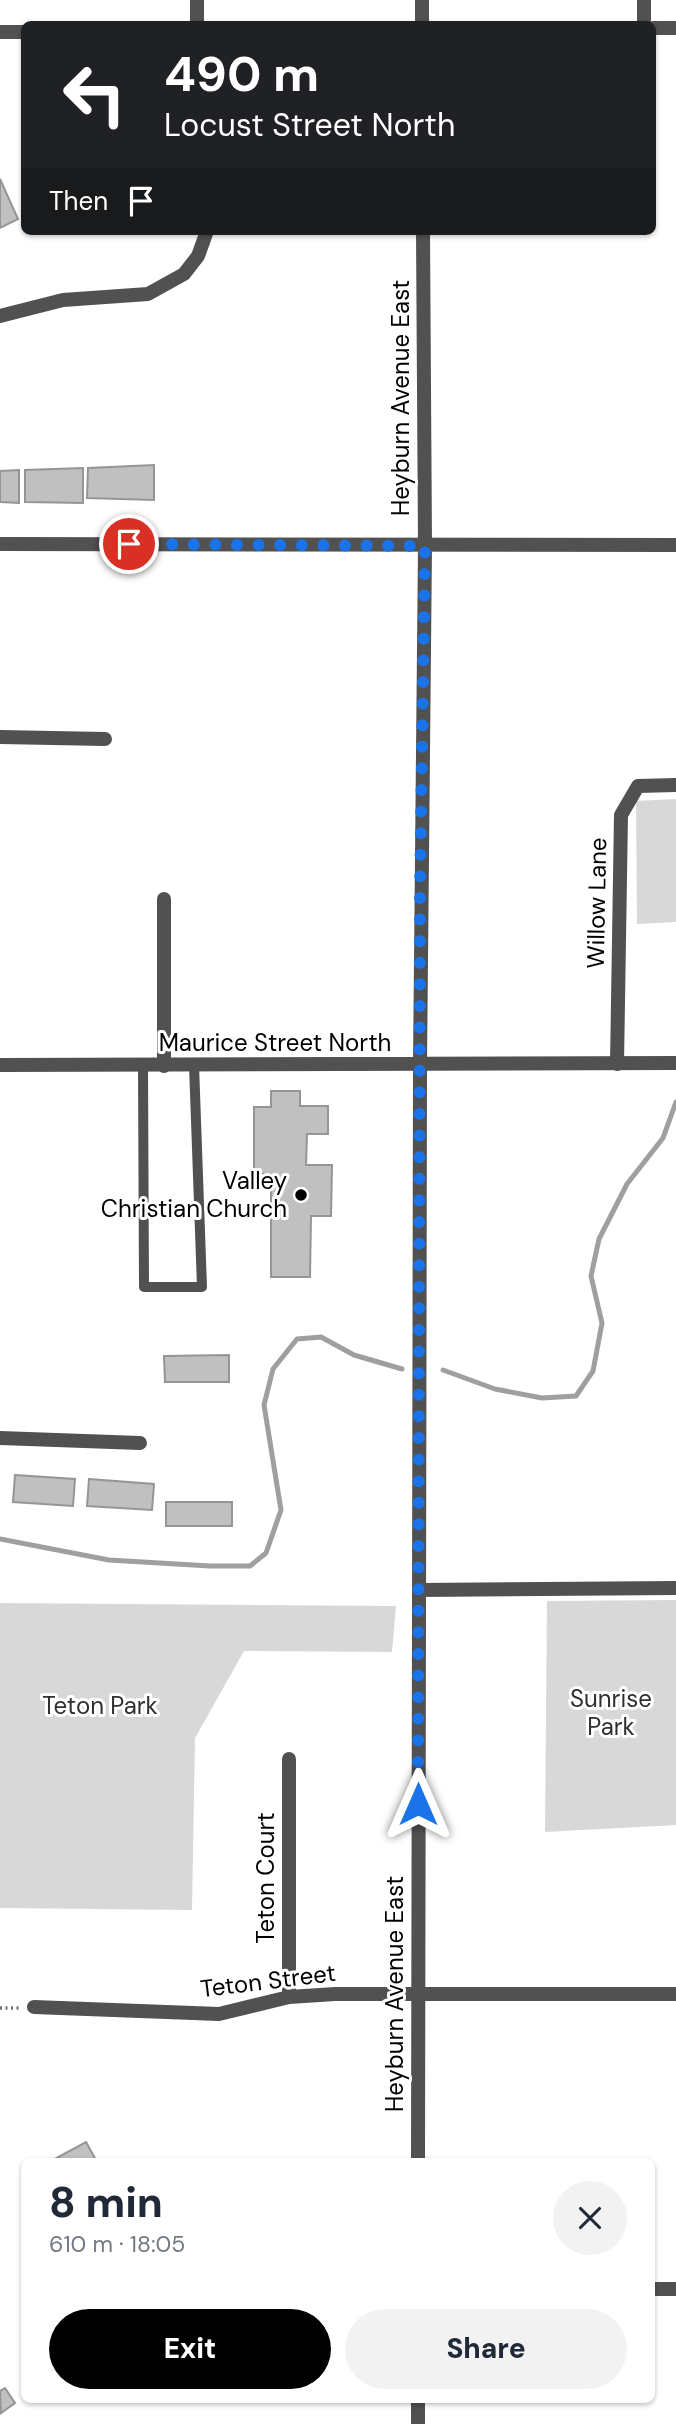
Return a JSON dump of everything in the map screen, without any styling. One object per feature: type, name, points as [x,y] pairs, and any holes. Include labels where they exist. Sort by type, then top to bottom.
[{"type":"street","points":[[197,0],[197,21]]},
{"type":"street","points":[[422,0],[422,21]]},
{"type":"street","points":[[644,0],[644,21]]},
{"type":"street","points":[[656,28],[676,28]]},
{"type":"street","points":[[0,32],[21,33]]},
{"type":"street","points":[[0,316],[63,300],[150,292],[184,274],[198,256],[206,235]]},
{"type":"street","name":"Heyburn Avenue East","points":[[418,2158],[420,1065],[425,546],[423,235]]},
{"type":"street","points":[[0,544],[676,545]]},
{"type":"street","points":[[0,737],[105,739]]},
{"type":"street","name":"Willow Lane","points":[[617,1064],[621,815],[638,786],[676,785]]},
{"type":"street","points":[[164,899],[164,1066]]},
{"type":"street","name":"Maurice Street North","points":[[0,1065],[676,1063]]},
{"type":"street","points":[[0,1438],[140,1443]]},
{"type":"street","points":[[419,1590],[676,1588]]},
{"type":"street","name":"Teton Court","points":[[289,1759],[289,1997]]},
{"type":"street","name":"Teton Street","points":[[34,2007],[219,2014],[289,1997],[418,1992],[676,1994]]},
{"type":"street","points":[[655,2289],[676,2289]]},
{"type":"street","points":[[418,2403],[418,2424]]},
{"type":"lane","points":[[143,1066],[144,1287],[202,1287],[194,1065]]},
{"type":"path","points":[[0,2008],[34,2007]]},
{"type":"green space","points":[[676,799],[676,922],[637,924],[636,801]]},
{"type":"green space","name":"Sunrise Park","points":[[676,1600],[676,1825],[545,1832],[547,1601]]},
{"type":"green space","name":"Teton Park","points":[[0,1603],[396,1606],[392,1652],[244,1651],[195,1738],[192,1910],[0,1908]]},
{"type":"building","points":[[0,179],[18,219],[0,228]]},
{"type":"building","points":[[154,465],[154,500],[87,498],[88,468]]},
{"type":"building","points":[[83,468],[83,503],[25,502],[25,470]]},
{"type":"building","points":[[19,470],[19,503],[0,502],[0,471]]},
{"type":"building","name":"Valley Christian Church","points":[[271,1091],[300,1091],[300,1106],[328,1106],[328,1134],[307,1134],[306,1165],[332,1165],[331,1216],[311,1216],[310,1277],[271,1277],[271,1174],[254,1174],[254,1107],[271,1107]]},
{"type":"building","points":[[229,1355],[229,1382],[165,1382],[164,1356]]},
{"type":"building","points":[[15,1475],[75,1479],[73,1506],[13,1502]]},
{"type":"building","points":[[89,1479],[154,1484],[152,1510],[87,1506]]},
{"type":"building","points":[[166,1502],[232,1502],[232,1526],[166,1526]]},
{"type":"building","points":[[86,2142],[95,2158],[57,2158]]},
{"type":"building","points":[[5,2388],[15,2403],[1,2413],[0,2391]]},
{"type":"waterway","points":[[443,1370],[495,1389],[542,1398],[576,1396],[593,1371],[602,1323],[591,1276],[599,1239],[627,1184],[663,1138],[676,1102]]},
{"type":"waterway","points":[[0,1539],[109,1560],[250,1566],[266,1553],[281,1510],[264,1405],[273,1369],[297,1339],[321,1337],[354,1355],[402,1369]]},
{"type":"place","name":"Valley Christian Church","points":[[301,1195]]},
{"type":"route","points":[[129,544],[425,546],[420,893],[418,1804]]}]
